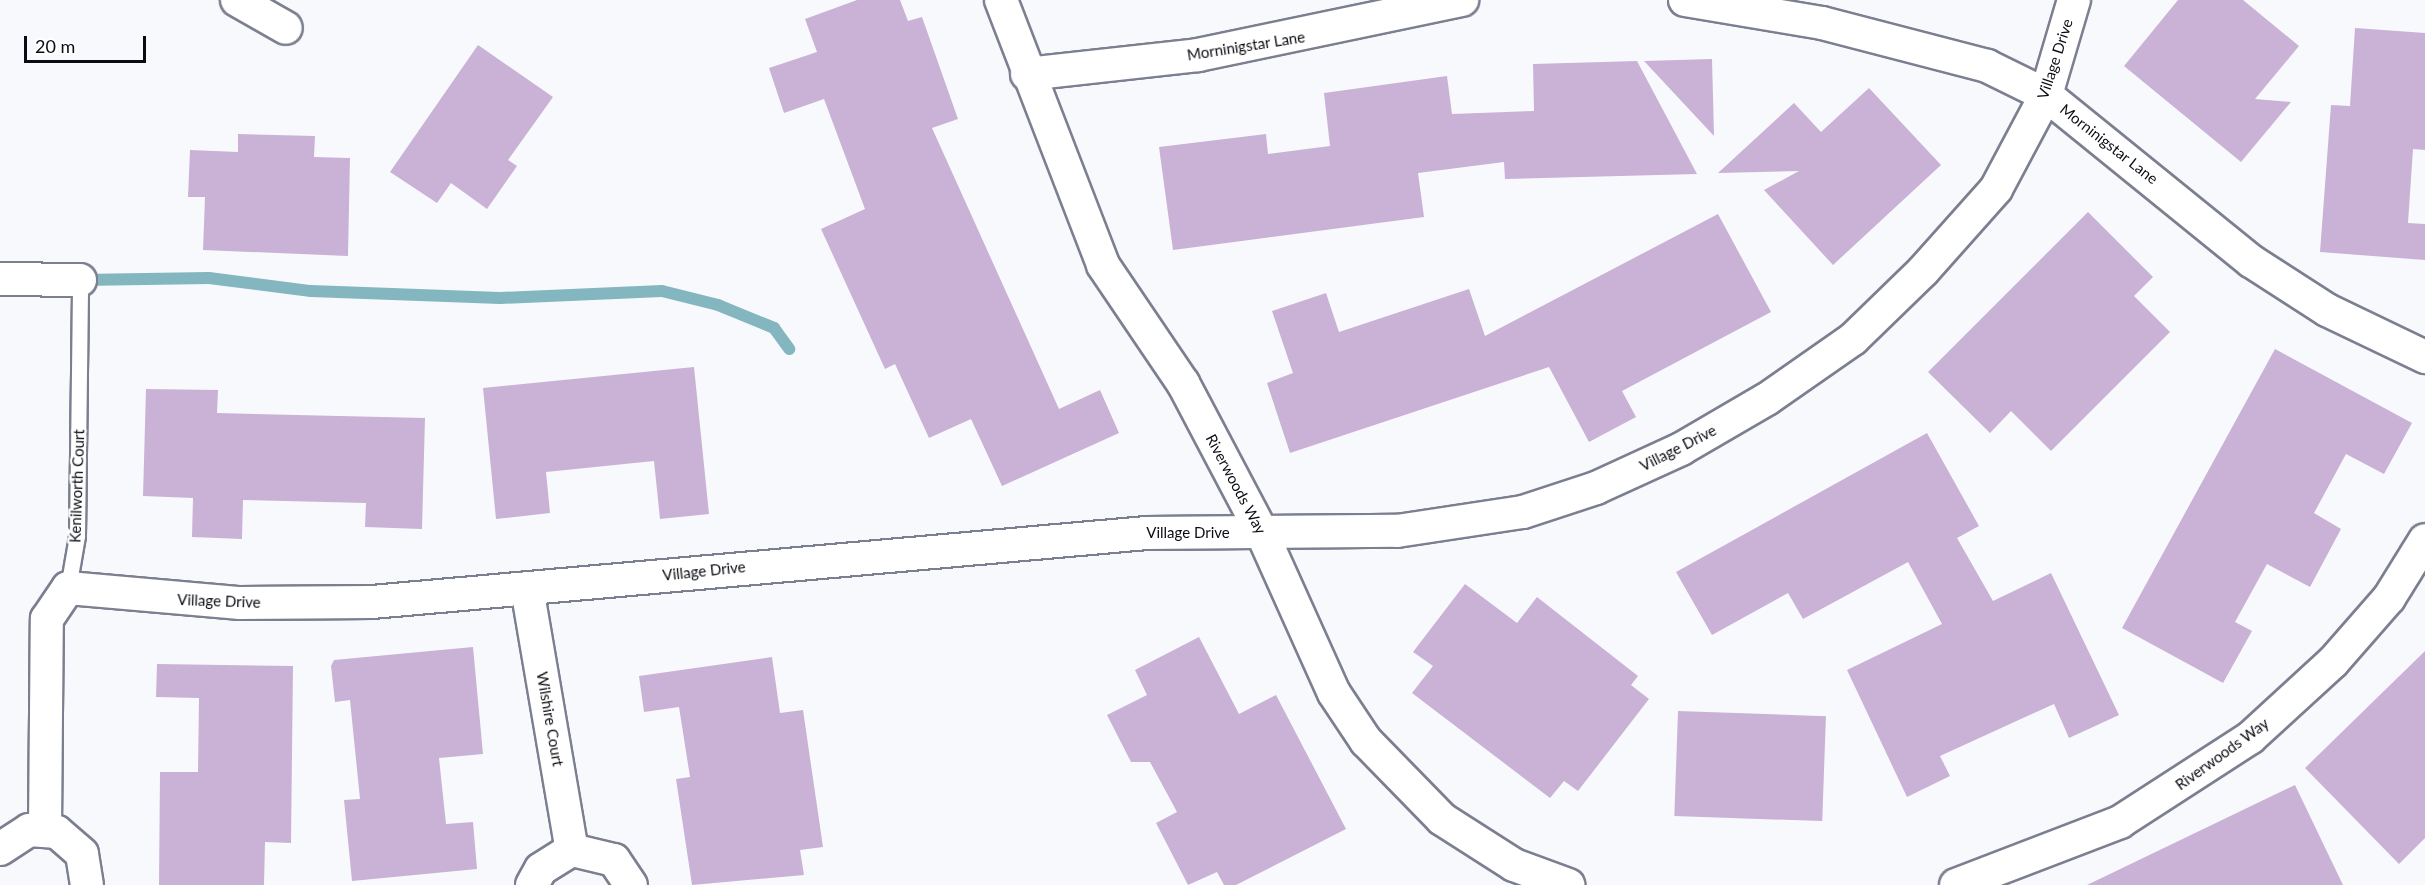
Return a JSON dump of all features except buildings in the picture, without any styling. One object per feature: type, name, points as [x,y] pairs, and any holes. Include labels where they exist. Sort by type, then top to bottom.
[{"type":"street","points":[[237,0],[286,28]]},
{"type":"street","name":"Riverwoods Way","points":[[1001,0],[1027,74],[1103,265],[1183,384],[1262,533],[1334,693],[1366,741],[1442,819],[1515,865],[1568,885]]},
{"type":"street","name":"Morninigstar Lane","points":[[1027,74],[1209,53],[1462,0]]},
{"type":"street","name":"Morninigstar Lane","points":[[1686,0],[1822,23],[1977,64],[2046,95],[2251,261],[2328,310],[2425,357]]},
{"type":"street","name":"Village Drive","points":[[68,588],[240,603],[372,602],[1146,533],[1397,531],[1523,513],[1596,488],[1681,449],[1767,399],[1853,339],[1996,189],[2046,95],[2074,0]]},
{"type":"street","points":[[0,279],[80,280]]},
{"type":"street","name":"Riverwoods Way","points":[[1956,885],[2120,822],[2250,738],[2333,662],[2389,598],[2425,540]]},
{"type":"street","name":"Kenilworth Court","points":[[45,829],[47,619],[68,588]]},
{"type":"street","name":"Wilshire Court","points":[[527,588],[572,850]]},
{"type":"street","points":[[0,849],[29,830],[45,829],[72,840],[82,854],[87,885]]},
{"type":"street","points":[[532,885],[548,862],[572,850],[614,860],[631,885]]},
{"type":"lane","name":"Kenilworth Court","points":[[68,588],[77,536],[80,280]]},
{"type":"waterway","points":[[81,280],[209,278],[311,291],[500,298],[662,291],[718,305],[774,328],[789,349]]}]
